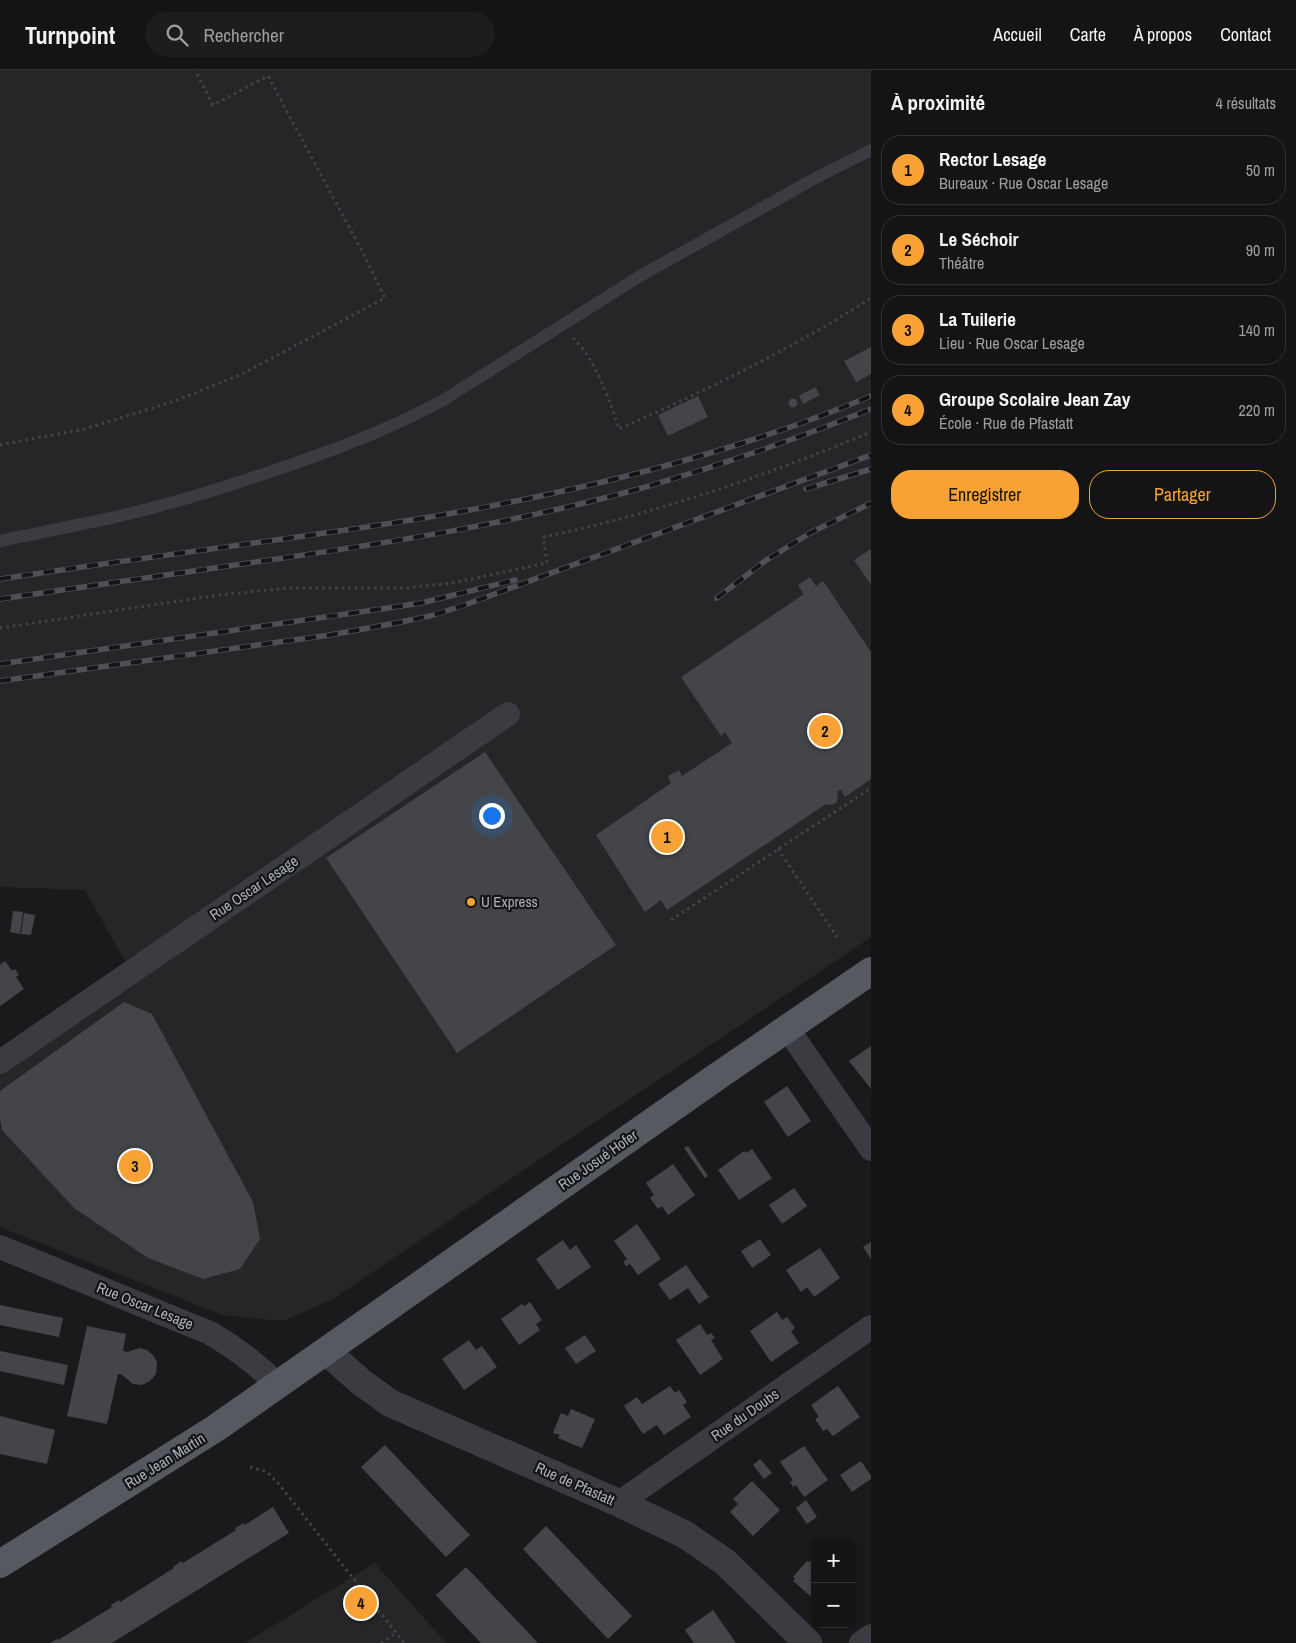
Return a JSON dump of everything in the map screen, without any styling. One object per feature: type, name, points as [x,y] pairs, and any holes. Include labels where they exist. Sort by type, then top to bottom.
[{"type":"main road","name":"Rue Josué Hofer","points":[[326,1351],[871,971]]},
{"type":"main road","name":"Rue Jean Martin","points":[[0,1564],[216,1428],[326,1351]]},
{"type":"street","name":"Rue Oscar Lesage","points":[[0,1062],[508,714]]},
{"type":"street","points":[[787,1028],[871,1149]]},
{"type":"street","name":"Rue Oscar Lesage","points":[[0,1247],[210,1333],[236,1348],[260,1367],[278,1385]]},
{"type":"street","name":"Rue du Doubs","points":[[619,1503],[871,1327]]},
{"type":"street","name":"Rue de Pfastatt","points":[[326,1351],[361,1382],[390,1403],[619,1503],[684,1534],[725,1562],[808,1643]]},
{"type":"street","points":[[861,1643],[871,1636]]},
{"type":"lane","points":[[0,541],[111,518],[219,489],[342,447],[415,416],[640,276],[871,150]]},
{"type":"path","points":[[0,445],[86,429],[175,401],[242,374],[385,298],[367,260],[268,76],[213,105],[195,70]]},
{"type":"path","points":[[559,326],[582,346],[587,354],[610,402],[619,429],[697,393],[807,337],[871,298]]},
{"type":"path","points":[[0,628],[219,595],[290,588],[406,588],[452,583],[547,563],[543,537],[599,525],[686,500],[781,468],[871,432]]},
{"type":"path","points":[[671,920],[871,788]]},
{"type":"path","points":[[778,849],[837,937]]},
{"type":"path","points":[[250,1467],[266,1472],[278,1483],[404,1643]]},
{"type":"path","points":[[380,1643],[396,1633]]},
{"type":"shaded area","points":[[0,70],[871,70],[871,937],[331,1300],[283,1321],[222,1315],[0,1227],[0,1075],[136,981],[85,890],[0,887]]},
{"type":"shaded area","points":[[375,1563],[446,1643],[245,1643]]},
{"type":"building","points":[[871,347],[871,374],[856,382],[844,361]]},
{"type":"building","points":[[815,387],[820,395],[803,404],[799,396]]},
{"type":"building","points":[[698,396],[708,417],[668,436],[658,415]]},
{"type":"building","points":[[793,399],[797,403],[793,407],[789,403]]},
{"type":"building","points":[[871,549],[871,585],[854,560]]},
{"type":"building","points":[[810,577],[816,586],[823,581],[871,652],[871,779],[845,797],[841,790],[837,792],[838,799],[836,803],[826,804],[667,910],[661,900],[645,912],[596,835],[671,783],[668,776],[679,770],[682,776],[732,743],[725,732],[721,736],[681,677],[804,594],[798,585]]},
{"type":"building","name":"U Express","points":[[485,752],[616,945],[457,1053],[326,858]]},
{"type":"building","points":[[13,911],[23,912],[20,934],[10,932]]},
{"type":"building","points":[[24,913],[35,915],[31,935],[21,934]]},
{"type":"building","points":[[5,961],[12,971],[15,969],[19,975],[16,977],[24,989],[0,1006],[0,965]]},
{"type":"building","points":[[124,1002],[152,1014],[253,1202],[260,1239],[240,1269],[203,1279],[148,1258],[74,1208],[2,1130],[0,1091]]},
{"type":"building","points":[[871,1046],[871,1089],[849,1061]]},
{"type":"building","points":[[787,1086],[811,1121],[788,1137],[764,1102]]},
{"type":"building","points":[[688,1146],[708,1176],[705,1178],[684,1148]]},
{"type":"building","points":[[752,1149],[772,1178],[739,1200],[718,1170],[744,1151],[746,1153]]},
{"type":"building","points":[[673,1164],[695,1195],[668,1215],[662,1206],[658,1209],[650,1198],[654,1195],[646,1183]]},
{"type":"building","points":[[794,1188],[807,1206],[782,1224],[769,1205]]},
{"type":"building","points":[[637,1224],[661,1259],[638,1275],[630,1264],[626,1266],[623,1262],[627,1259],[614,1241]]},
{"type":"building","points":[[760,1239],[771,1255],[752,1268],[741,1251]]},
{"type":"building","points":[[563,1240],[570,1250],[576,1245],[591,1267],[558,1290],[536,1259]]},
{"type":"building","points":[[871,1242],[871,1259],[863,1247]]},
{"type":"building","points":[[820,1248],[840,1278],[814,1297],[807,1287],[801,1292],[786,1270]]},
{"type":"building","points":[[686,1265],[709,1297],[699,1304],[688,1288],[670,1300],[658,1284]]},
{"type":"building","points":[[530,1302],[542,1320],[536,1324],[540,1330],[519,1345],[501,1319],[522,1304],[524,1306]]},
{"type":"building","points":[[0,1305],[63,1318],[59,1337],[0,1325]]},
{"type":"building","points":[[777,1312],[782,1320],[787,1317],[795,1328],[791,1331],[799,1343],[771,1362],[750,1331]]},
{"type":"building","points":[[700,1324],[707,1335],[711,1333],[715,1338],[711,1340],[723,1359],[700,1375],[676,1340]]},
{"type":"building","points":[[87,1326],[126,1334],[123,1351],[128,1352],[139,1348],[147,1350],[157,1362],[156,1374],[150,1381],[142,1385],[133,1384],[118,1374],[107,1424],[67,1416]]},
{"type":"building","points":[[585,1335],[596,1351],[576,1364],[565,1348]]},
{"type":"building","points":[[469,1340],[476,1350],[482,1346],[497,1367],[464,1390],[442,1359]]},
{"type":"building","points":[[0,1351],[68,1365],[64,1385],[0,1371]]},
{"type":"building","points":[[670,1386],[675,1393],[679,1390],[687,1402],[683,1405],[691,1417],[664,1435],[657,1425],[643,1434],[624,1406],[637,1397],[642,1404]]},
{"type":"building","points":[[838,1386],[860,1417],[833,1436],[827,1429],[823,1431],[815,1419],[819,1417],[811,1405]]},
{"type":"building","points":[[571,1409],[595,1419],[582,1448],[558,1438],[560,1435],[553,1433],[561,1413],[568,1416]]},
{"type":"building","points":[[0,1416],[55,1430],[47,1464],[0,1454]]},
{"type":"building","points":[[385,1445],[470,1535],[446,1557],[361,1467]]},
{"type":"building","points":[[804,1446],[828,1480],[804,1497],[796,1485],[793,1487],[790,1482],[793,1480],[780,1462]]},
{"type":"building","points":[[760,1459],[772,1473],[764,1479],[753,1465]]},
{"type":"building","points":[[861,1461],[871,1479],[852,1492],[840,1475]]},
{"type":"building","points":[[752,1481],[780,1510],[753,1536],[730,1512],[738,1504],[733,1499]]},
{"type":"building","points":[[806,1500],[817,1517],[807,1524],[796,1508]]},
{"type":"building","points":[[273,1507],[289,1533],[112,1643],[50,1643],[112,1607],[111,1605],[119,1600],[120,1602],[174,1568],[181,1561],[183,1563],[236,1530],[235,1528],[244,1523],[245,1525]]},
{"type":"building","points":[[546,1526],[632,1616],[608,1639],[523,1549]]},
{"type":"building","points":[[811,1560],[811,1597],[793,1581],[795,1579],[793,1577],[807,1561]]},
{"type":"building","points":[[466,1567],[538,1643],[481,1643],[456,1617],[436,1595]]},
{"type":"building","points":[[713,1610],[736,1643],[694,1643],[685,1630]]},
{"type":"railway","points":[[0,579],[379,525],[526,499],[676,463],[775,432],[871,396]]},
{"type":"railway","points":[[0,599],[348,548],[496,523],[593,501],[700,471],[871,409]]},
{"type":"railway","points":[[0,681],[330,635],[430,616],[462,606],[871,455]]},
{"type":"railway","points":[[806,489],[871,469]]},
{"type":"railway","points":[[717,598],[765,561],[810,533],[871,503]]},
{"type":"railway","points":[[0,664],[421,603],[515,580]]},
{"type":"place","name":"Le Séchoir","points":[[825,731]]},
{"type":"place","name":"Rector Lesage","points":[[667,837]]},
{"type":"place","name":"U Express","points":[[471,902]]},
{"type":"place","name":"La Tuilerie","points":[[135,1166]]},
{"type":"place","name":"Groupe Scolaire Jean Zay","points":[[361,1603]]}]
